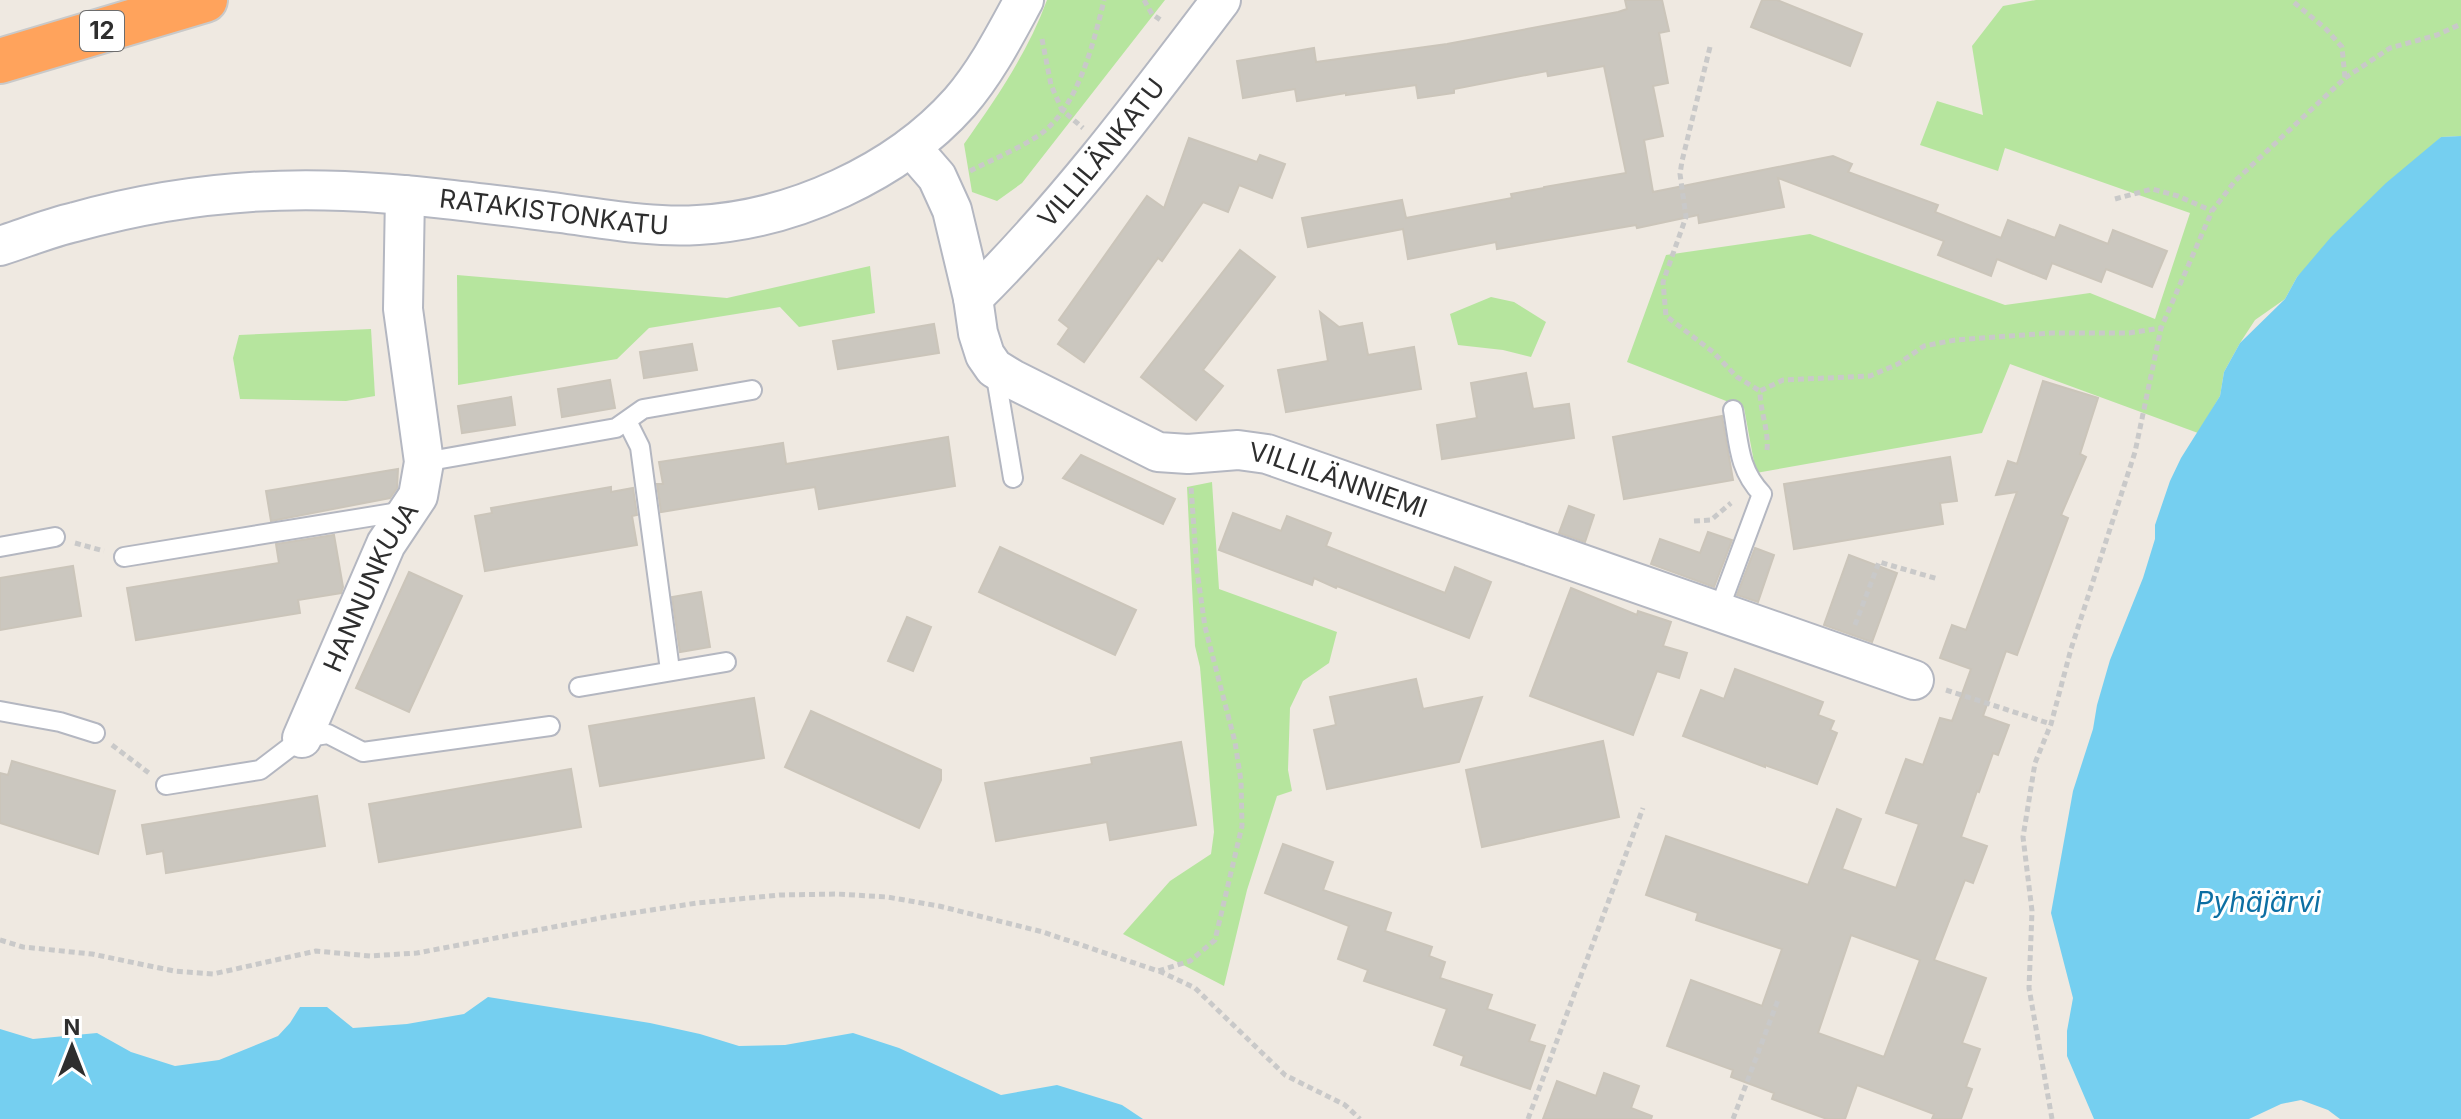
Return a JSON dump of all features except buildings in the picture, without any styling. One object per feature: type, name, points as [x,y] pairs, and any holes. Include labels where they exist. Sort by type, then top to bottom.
[{"type":"highway","name":"12","points":[[0,61],[205,0]]},
{"type":"street","name":"VILLILÄNKATU","points":[[973,298],[1009,263],[1107,147],[1221,0]]},
{"type":"street","name":"RATAKISTONKATU","points":[[0,246],[74,222],[138,208],[206,196],[284,191],[405,195],[624,221],[709,224],[748,220],[852,185],[911,147],[959,102],[999,48],[1032,13]]},
{"type":"street","points":[[911,147],[937,177],[952,210],[978,333],[985,355],[994,368]]},
{"type":"street","name":"HANNUNKUJA","points":[[302,738],[386,544],[418,496],[424,462],[403,309],[405,195]]},
{"type":"street","name":"VILLILÄNNIEMI","points":[[994,368],[1158,452],[1188,454],[1238,450],[1267,454],[1914,680]]},
{"type":"lane","points":[[994,368],[1013,478]]},
{"type":"lane","points":[[424,462],[616,428],[643,409],[752,390]]},
{"type":"lane","points":[[1718,612],[1762,494],[1744,469],[1733,410]]},
{"type":"lane","points":[[627,421],[640,447],[670,670]]},
{"type":"lane","points":[[124,557],[408,511]]},
{"type":"lane","points":[[0,547],[55,537]]},
{"type":"lane","points":[[579,687],[726,662]]},
{"type":"lane","points":[[0,711],[60,722],[95,733]]},
{"type":"lane","points":[[166,785],[260,770],[302,738],[328,734],[363,752],[550,726]]},
{"type":"path","points":[[937,177],[965,173],[1043,133],[1079,84],[1096,36],[1104,0]]},
{"type":"path","points":[[2291,0],[2342,47],[2345,78]]},
{"type":"path","points":[[1032,13],[1051,85],[1062,110],[1107,147]]},
{"type":"path","points":[[2052,1119],[2029,988],[2032,911],[2023,837],[2035,763],[2051,724],[2071,649],[2135,452],[2161,328],[2212,211],[2235,181],[2345,78],[2390,48],[2437,35],[2461,24]]},
{"type":"path","points":[[1710,47],[1682,161],[1680,174],[1686,217],[1663,282],[1666,316],[1713,352],[1737,377],[1760,391]]},
{"type":"path","points":[[2115,199],[2152,189],[2212,211]]},
{"type":"path","points":[[1760,391],[1783,380],[1870,376],[1898,364],[1924,346],[1955,340],[2051,333],[2129,333],[2161,328]]},
{"type":"path","points":[[1760,391],[1768,443],[1762,494]]},
{"type":"path","points":[[1158,971],[1190,961],[1215,940],[1242,826],[1241,781],[1235,742],[1205,627],[1197,571],[1188,454]]},
{"type":"path","points":[[1694,521],[1711,520],[1733,502],[1744,469]]},
{"type":"path","points":[[55,537],[124,557]]},
{"type":"path","points":[[1844,656],[1879,562],[1938,579]]},
{"type":"path","points":[[1914,680],[2051,724]]},
{"type":"path","points":[[95,733],[166,785]]},
{"type":"path","points":[[1528,1119],[1643,808]]},
{"type":"path","points":[[0,940],[23,947],[92,954],[174,971],[213,974],[316,951],[370,956],[417,953],[697,903],[780,895],[887,897],[939,906],[1043,932],[1158,971],[1195,988],[1285,1075],[1345,1105],[1360,1119]]},
{"type":"path","points":[[1733,1119],[1778,1000]]},
{"type":"green space","points":[[1047,0],[1165,0],[1022,183],[997,201],[972,192],[964,144],[1021,57]]},
{"type":"green space","points":[[2036,0],[2461,0],[2461,136],[2441,137],[2297,277],[2285,299],[2255,320],[2224,372],[2220,396],[2198,433],[2010,364],[1982,433],[1756,473],[1744,408],[1627,362],[1666,255],[1810,234],[2005,305],[2090,293],[2155,319],[2190,213],[2005,148],[1998,171],[1920,145],[1937,101],[1983,115],[1972,46],[2003,6]]},
{"type":"green space","points":[[870,266],[875,313],[799,327],[780,307],[649,328],[617,359],[458,385],[457,275],[727,298]]},
{"type":"green space","points":[[1491,297],[1514,302],[1546,322],[1531,357],[1458,345],[1450,314]]},
{"type":"green space","points":[[371,329],[375,396],[346,401],[240,399],[233,358],[239,335]]},
{"type":"green space","points":[[1212,482],[1219,589],[1337,632],[1329,663],[1303,681],[1290,708],[1288,770],[1292,791],[1277,796],[1247,890],[1224,986],[1123,934],[1170,881],[1211,854],[1214,832],[1200,667],[1195,646],[1187,487]]},
{"type":"water","name":"Pyhäjärvi","points":[[2461,136],[2461,1119],[2340,1119],[2328,1110],[2301,1100],[2281,1104],[2249,1119],[2094,1119],[2067,1056],[2067,1031],[2073,998],[2051,913],[2073,791],[2110,660],[2143,578],[2155,539],[2155,525],[2170,481],[2220,396],[2224,372],[2240,343],[2285,299],[2297,277],[2331,237],[2386,183],[2441,137]]},
{"type":"water","points":[[488,997],[650,1023],[739,1046],[785,1045],[853,1033],[899,1048],[1001,1095],[1057,1085],[1122,1105],[1143,1119],[0,1119],[0,1029],[33,1039],[97,1033],[131,1052],[175,1066],[219,1060],[278,1036],[300,1007],[327,1007],[353,1028],[407,1024],[464,1014]]}]
